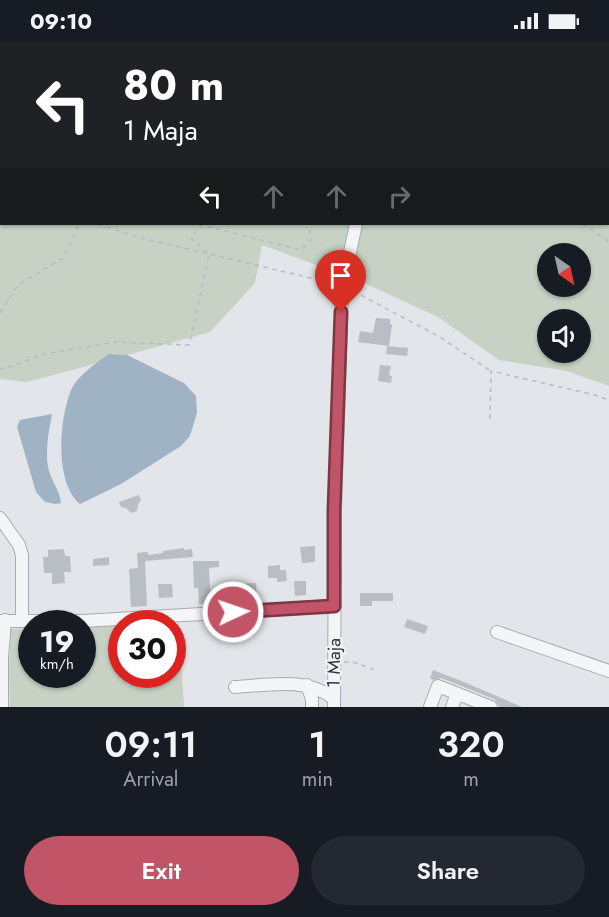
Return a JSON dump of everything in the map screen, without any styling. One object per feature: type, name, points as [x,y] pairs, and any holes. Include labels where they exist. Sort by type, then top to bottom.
[{"type":"street","name":"1 Maja","points":[[334,703],[334,511],[343,285],[356,225]]},
{"type":"street","points":[[0,518],[22,555],[22,610]]},
{"type":"street","points":[[96,620],[334,606]]},
{"type":"street","points":[[2,707],[3,620],[18,621]]},
{"type":"street","points":[[497,632],[609,670]]},
{"type":"street","points":[[235,687],[307,685],[325,692],[334,703]]},
{"type":"street","points":[[307,685],[312,707]]},
{"type":"street","points":[[430,707],[438,686],[475,704],[491,707]]},
{"type":"street","points":[[452,707],[457,694]]},
{"type":"path","points":[[0,313],[18,285],[63,258],[78,225]]},
{"type":"path","points":[[101,225],[137,237],[343,285],[440,336],[491,372],[609,400]]},
{"type":"path","points":[[209,254],[191,238],[201,225],[301,250],[311,240],[309,225]]},
{"type":"path","points":[[584,225],[609,242]]},
{"type":"path","points":[[0,368],[4,369],[44,354],[116,342],[189,345],[209,254]]},
{"type":"path","points":[[490,419],[491,372]]},
{"type":"path","points":[[334,662],[353,662],[375,670]]},
{"type":"green space","points":[[0,225],[609,225],[609,386],[567,371],[499,360],[438,317],[362,282],[262,245],[255,283],[210,332],[127,355],[109,354],[94,364],[27,382],[0,379]]},
{"type":"green space","points":[[96,626],[108,626],[108,688],[183,688],[184,707],[10,707],[11,629],[18,629],[18,688],[96,688]]},
{"type":"water","points":[[109,354],[127,355],[184,383],[196,396],[197,413],[190,436],[181,446],[121,484],[80,504],[66,481],[63,465],[61,449],[64,415],[75,383]]},
{"type":"water","points":[[52,414],[47,460],[61,503],[55,504],[45,502],[36,492],[17,427],[20,420]]},
{"type":"building","points":[[376,318],[390,319],[392,325],[389,346],[358,342],[360,331],[373,333]]},
{"type":"building","points":[[387,346],[408,348],[407,356],[386,354]]},
{"type":"building","points":[[380,365],[391,366],[389,375],[392,376],[391,383],[378,381]]},
{"type":"building","points":[[139,495],[141,500],[137,511],[131,513],[121,507],[119,502]]},
{"type":"building","points":[[315,546],[315,562],[302,563],[300,547]]},
{"type":"building","points":[[184,548],[184,550],[192,549],[193,557],[145,561],[147,606],[131,607],[129,569],[138,568],[137,553],[148,552],[148,555]]},
{"type":"building","points":[[64,549],[65,556],[70,556],[71,572],[64,572],[65,583],[52,584],[52,573],[44,573],[43,557],[48,557],[48,550]]},
{"type":"building","points":[[109,557],[109,565],[93,566],[93,559]]},
{"type":"building","points":[[193,561],[219,561],[219,567],[209,568],[210,590],[222,590],[222,603],[199,604],[198,588],[194,588]]},
{"type":"building","points":[[280,565],[280,570],[286,570],[287,581],[277,582],[277,578],[268,578],[268,566]]},
{"type":"building","points":[[294,581],[306,581],[306,595],[295,596]]},
{"type":"building","points":[[256,583],[257,597],[241,598],[240,584]]},
{"type":"building","points":[[158,584],[172,584],[173,597],[159,598]]},
{"type":"building","points":[[360,593],[393,593],[393,601],[372,601],[372,606],[360,606]]},
{"type":"building","points":[[407,619],[428,626],[425,634],[404,627]]},
{"type":"building","points":[[433,670],[522,707],[500,707],[494,699],[441,678],[433,680],[430,678]]},
{"type":"route","points":[[233,612],[334,606],[334,511],[341,312]]}]
